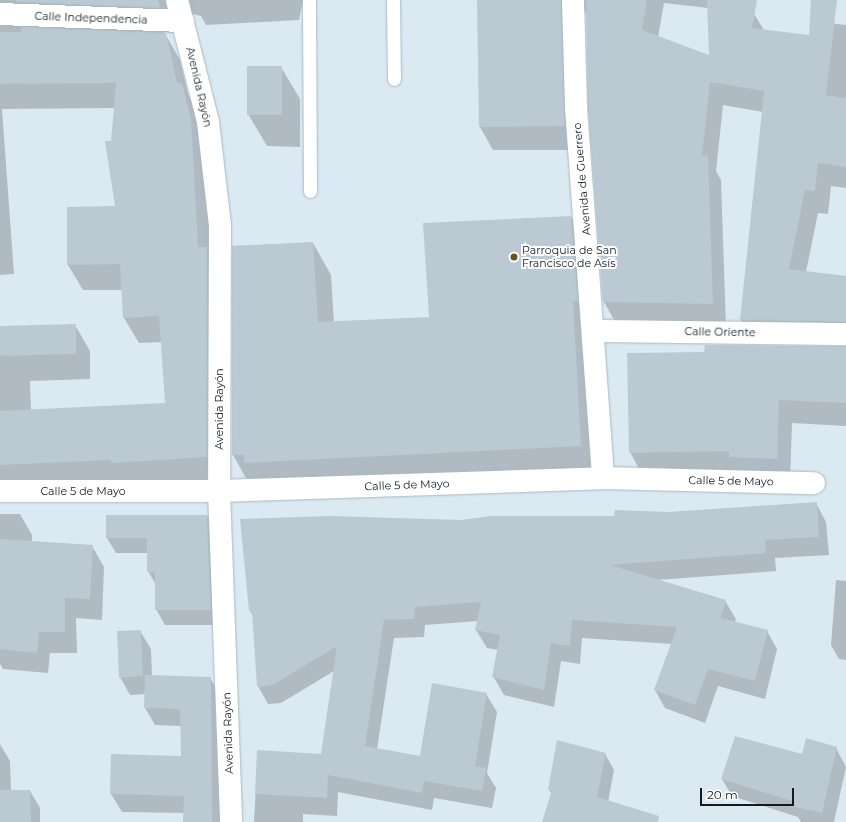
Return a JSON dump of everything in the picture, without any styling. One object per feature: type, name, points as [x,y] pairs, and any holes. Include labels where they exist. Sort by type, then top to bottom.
[{"type":"street","name":"Avenida Rayón","points":[[177,0],[208,122],[220,225],[219,491],[231,822]]},
{"type":"street","name":"Avenida de Guerrero","points":[[573,0],[576,108],[594,331],[603,478]]},
{"type":"street","name":"Calle Independencia","points":[[0,14],[183,21]]},
{"type":"street","name":"Calle Oriente","points":[[594,331],[846,334]]},
{"type":"street","name":"Calle 5 de Mayo","points":[[0,491],[219,491],[603,478],[814,483]]},
{"type":"lane","points":[[309,0],[310,192]]},
{"type":"lane","points":[[393,0],[394,79]]},
{"type":"building","points":[[16,0],[158,0],[160,8],[17,2]]},
{"type":"building","points":[[477,0],[561,0],[565,126],[479,127]]},
{"type":"building","points":[[586,0],[647,0],[642,30],[709,55],[707,0],[757,0],[752,28],[809,35],[811,0],[837,0],[826,95],[846,98],[846,167],[818,163],[815,191],[805,190],[789,269],[846,276],[846,322],[740,320],[764,91],[710,82],[702,156],[708,155],[713,304],[603,302],[588,107]]},
{"type":"building","points":[[21,27],[166,33],[177,83],[182,83],[191,119],[198,247],[207,247],[207,457],[111,463],[111,460],[0,465],[0,411],[165,403],[159,316],[123,318],[120,264],[67,265],[67,207],[115,206],[105,141],[111,141],[116,83],[0,84],[0,32],[22,32]]},
{"type":"building","points":[[247,66],[282,66],[282,115],[247,115]]},
{"type":"building","points":[[571,216],[578,301],[573,301],[581,446],[244,463],[244,455],[232,455],[232,246],[313,242],[318,322],[429,317],[423,223]]},
{"type":"building","points":[[76,324],[76,354],[0,356],[0,326]]},
{"type":"building","points":[[705,345],[846,346],[846,403],[779,400],[777,459],[729,457],[729,451],[629,453],[627,353],[704,352]]},
{"type":"building","points":[[817,502],[819,537],[765,540],[766,553],[610,565],[726,600],[721,618],[768,630],[755,681],[708,669],[695,705],[654,690],[677,627],[572,620],[570,646],[551,643],[544,690],[492,677],[500,635],[475,630],[481,602],[415,607],[414,619],[384,620],[365,746],[420,756],[432,683],[487,693],[475,766],[486,768],[482,791],[424,781],[422,793],[328,775],[327,798],[255,794],[257,750],[321,754],[337,646],[273,685],[257,687],[252,611],[249,611],[240,519],[330,516],[461,520],[491,516],[614,516],[615,510],[668,512]]},
{"type":"building","points":[[106,515],[207,515],[211,610],[155,610],[155,572],[147,572],[147,538],[106,538]]},
{"type":"building","points":[[0,539],[93,545],[90,599],[65,598],[65,632],[39,632],[37,653],[0,649]]},
{"type":"building","points":[[141,630],[143,676],[119,678],[117,631]]},
{"type":"building","points":[[145,675],[211,677],[212,822],[183,822],[184,796],[110,794],[111,754],[181,756],[180,709],[144,708]]},
{"type":"building","points":[[735,736],[802,754],[806,738],[837,747],[822,813],[790,806],[792,801],[721,779]]},
{"type":"building","points":[[557,740],[606,753],[597,797],[659,816],[658,822],[542,822],[552,790],[548,790]]},
{"type":"building","points":[[0,790],[30,790],[31,822],[0,822]]},
{"type":"place","name":"Parroquia de San Francisco de Asís","points":[[514,257]]}]
